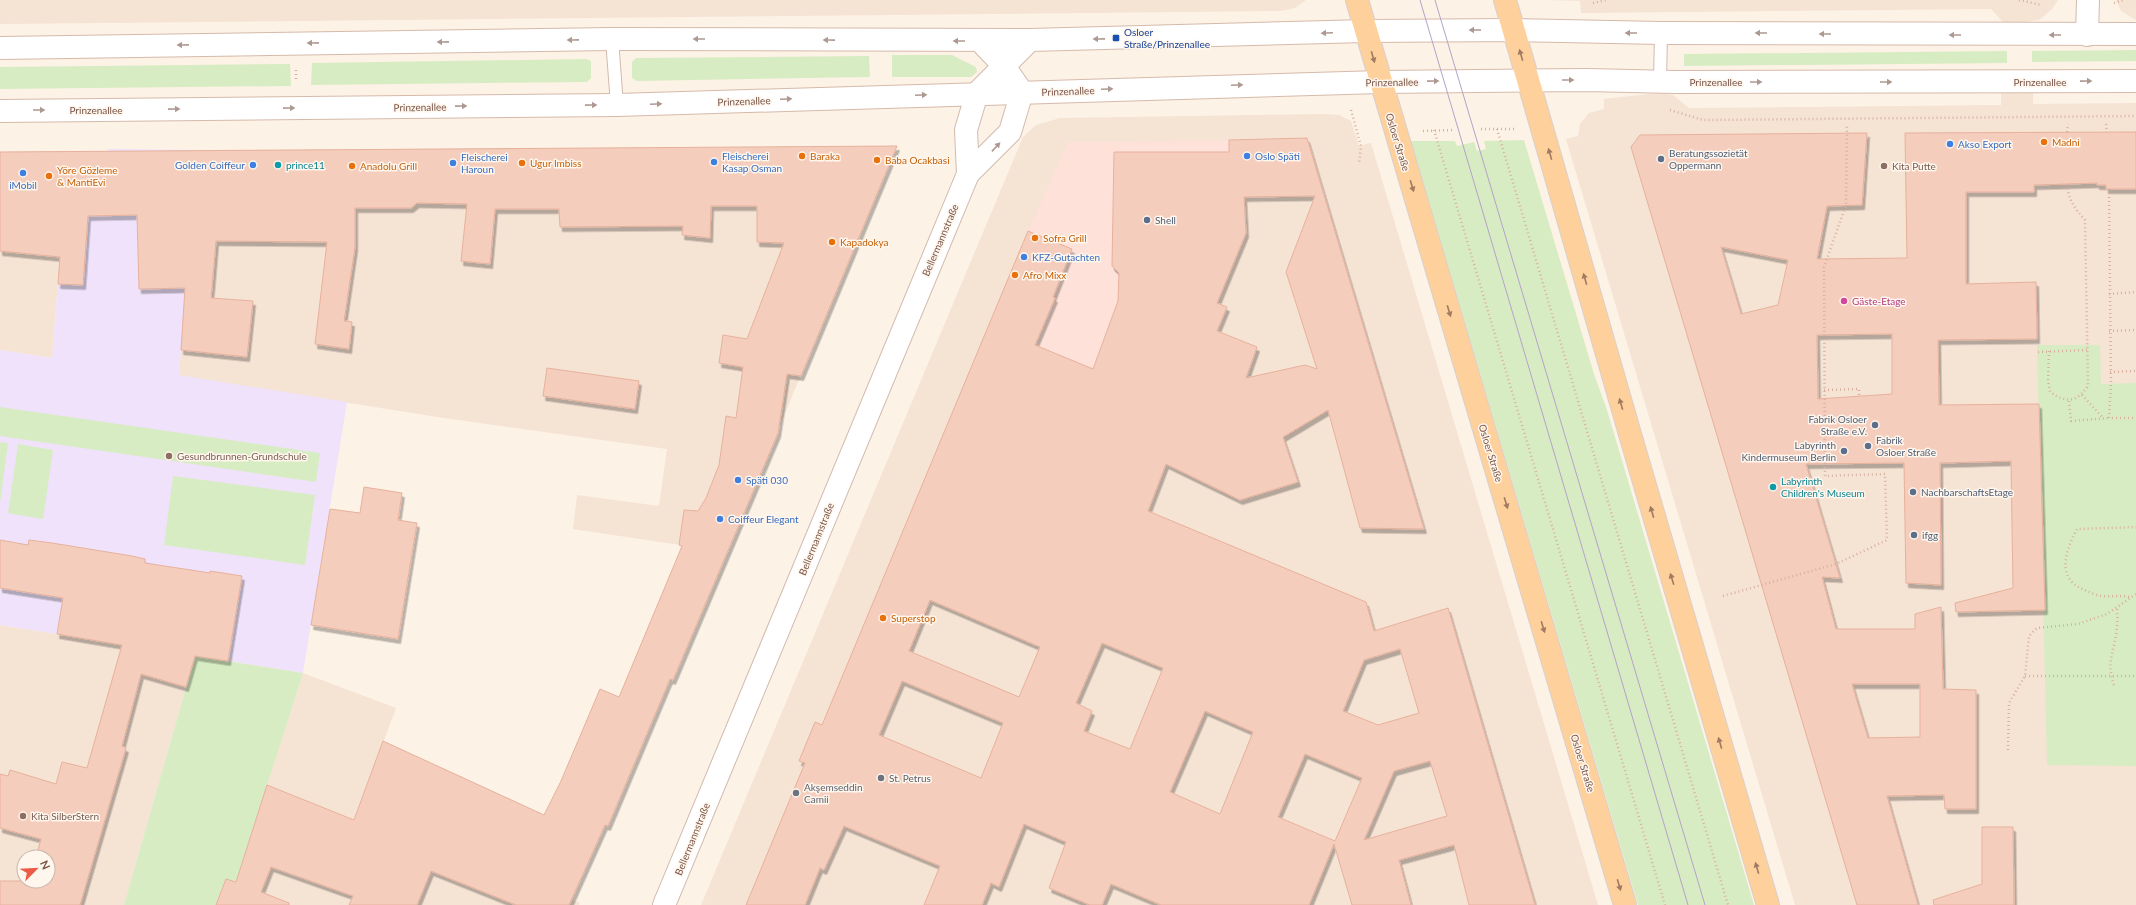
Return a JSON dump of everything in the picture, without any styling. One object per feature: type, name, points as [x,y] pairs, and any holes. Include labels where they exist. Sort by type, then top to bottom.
[{"type":"main road","name":"Osloer Straße","points":[[1357,0],[1380,82],[1625,905]]},
{"type":"main road","points":[[1506,0],[1632,441],[1768,905]]},
{"type":"main road","points":[[2087,35],[2088,0]]},
{"type":"main road","points":[[0,48],[612,39],[1030,40],[1514,30],[1661,33],[2136,34]]},
{"type":"main road","points":[[980,40],[1004,66],[1022,92]]},
{"type":"main road","name":"Bellermannstraße","points":[[968,174],[966,130],[977,93],[1030,40]]},
{"type":"main road","name":"Prinzenallee","points":[[0,111],[617,105],[1380,82],[1529,80],[2136,81]]},
{"type":"main road","name":"Bellermannstraße","points":[[664,905],[968,174],[1010,132],[1022,92]]},
{"type":"lane","points":[[1660,81],[1661,33]]},
{"type":"lane","points":[[612,39],[617,105]]},
{"type":"path","points":[[296,62],[296,85]]},
{"type":"path","points":[[1662,108],[1703,120],[2136,116]]},
{"type":"path","points":[[2067,132],[2068,124]]},
{"type":"path","points":[[2106,124],[2107,132]]},
{"type":"path","points":[[1723,596],[1836,564],[1887,540],[1885,474],[1825,476],[1824,267],[1846,206],[1847,125]]},
{"type":"path","points":[[1481,129],[1520,128]]},
{"type":"path","points":[[1497,129],[1728,905]]},
{"type":"path","points":[[1421,130],[1452,130]]},
{"type":"path","points":[[1434,130],[1665,905]]},
{"type":"path","points":[[1359,164],[1361,146]]},
{"type":"path","points":[[2049,351],[2048,381],[2050,392],[2060,399],[2069,400],[2082,395],[2088,386],[2085,220],[2074,208],[2068,194],[2067,184]]},
{"type":"path","points":[[2109,189],[2109,418]]},
{"type":"path","points":[[2109,294],[2136,292]]},
{"type":"path","points":[[2109,331],[2136,330]]},
{"type":"path","points":[[2038,352],[2087,350]]},
{"type":"path","points":[[2110,372],[2136,371]]},
{"type":"path","points":[[1824,390],[1859,389],[1859,396]]},
{"type":"path","points":[[2082,395],[2104,418]]},
{"type":"path","points":[[2069,400],[2070,421],[2104,418],[2136,418]]},
{"type":"path","points":[[2130,597],[2100,596],[2081,589],[2069,581],[2065,566],[2067,551],[2077,529],[2136,527]]},
{"type":"path","points":[[2008,750],[2010,703],[2025,676],[2029,636],[2037,628],[2078,624],[2107,614],[2136,594]]},
{"type":"path","points":[[2114,685],[2111,676],[2110,655],[2117,627],[2117,607]]},
{"type":"path","points":[[2025,676],[2136,676]]},
{"type":"shaded area","points":[[0,0],[1306,0],[1295,8],[1281,11],[0,24]]},
{"type":"shaded area","points":[[1548,0],[2058,0],[2052,9],[2039,20],[2019,23],[2004,23],[1991,9],[1581,13],[1580,1]]},
{"type":"shaded area","points":[[2116,0],[2136,0],[2136,20],[2121,11]]},
{"type":"shaded area","points":[[2001,91],[2033,91],[2033,104],[2136,103],[2136,905],[1795,905],[1566,139],[1578,136],[1580,124],[1589,113],[1604,109],[1604,99],[1659,93],[1673,95],[1689,108],[2001,105]]},
{"type":"shaded area","points":[[1339,115],[1351,121],[1359,146],[1371,143],[1598,905],[701,905],[1023,137],[1036,125],[1060,118]]},
{"type":"shaded area","points":[[1229,140],[1229,185],[1146,406],[1035,345],[1072,249],[1028,231],[1068,142]]},
{"type":"shaded area","points":[[889,146],[894,152],[727,552],[573,529],[577,495],[659,506],[667,449],[444,418],[179,376],[196,150]]},
{"type":"shaded area","name":"Gesundbrunnen-Grundschule","points":[[108,149],[196,150],[179,375],[347,402],[303,673],[0,625],[0,350],[52,358],[68,151],[108,151]]},
{"type":"shaded area","points":[[68,151],[52,358],[0,350],[0,152]]},
{"type":"shaded area","points":[[0,625],[195,656],[124,905],[0,905]]},
{"type":"shaded area","points":[[303,673],[396,708],[362,799],[467,860],[580,903],[579,905],[216,905],[226,879],[235,882]]},
{"type":"green space","points":[[2136,50],[2136,61],[2032,62],[2032,51]]},
{"type":"green space","points":[[2007,51],[2007,63],[1684,66],[1684,54]]},
{"type":"green space","points":[[892,55],[952,55],[976,67],[977,72],[971,77],[892,77]]},
{"type":"green space","points":[[869,56],[870,77],[637,81],[632,78],[632,62],[636,58]]},
{"type":"green space","points":[[586,59],[591,61],[591,78],[587,82],[311,85],[312,63]]},
{"type":"green space","points":[[290,64],[291,86],[0,89],[0,67]]},
{"type":"green space","points":[[1524,140],[1594,374],[1607,410],[1754,905],[1638,905],[1411,141],[1455,141],[1457,146],[1474,142],[1477,151],[1486,149],[1484,141]]},
{"type":"green space","points":[[2037,345],[2100,345],[2101,384],[2136,383],[2136,766],[2047,765]]},
{"type":"green space","points":[[0,407],[320,453],[316,482],[0,436]]},
{"type":"green space","points":[[0,442],[8,443],[0,503]]},
{"type":"green space","points":[[18,444],[53,450],[43,519],[8,513]]},
{"type":"green space","points":[[173,476],[315,495],[305,565],[164,545]]},
{"type":"green space","points":[[195,656],[303,673],[236,882],[226,879],[216,905],[124,905]]},
{"type":"building","points":[[2136,132],[2136,189],[2106,189],[2106,185],[2097,185],[2097,183],[2034,185],[2034,192],[1966,192],[1966,284],[2036,282],[2037,339],[1938,340],[1939,405],[2039,404],[2045,610],[1956,612],[1955,603],[2013,588],[2011,461],[1940,463],[1941,585],[1906,583],[1904,463],[1806,464],[1840,578],[1822,577],[1836,629],[1915,629],[1915,614],[1941,607],[1943,689],[1976,690],[1976,809],[1945,809],[1944,795],[1887,796],[1918,905],[1857,905],[1631,147],[1640,135],[1867,133],[1862,205],[1827,206],[1817,259],[1907,258],[1905,133]],"holes":[[[1721,247],[1788,260],[1778,305],[1741,314]],[[1892,334],[1892,394],[1818,399],[1817,335]],[[1852,684],[1920,684],[1920,737],[1868,738]]]},
{"type":"building","points":[[1307,138],[1424,529],[1360,528],[1328,410],[1283,437],[1298,482],[1240,500],[1166,464],[1148,511],[1366,602],[1374,631],[1448,608],[1535,905],[1469,905],[1454,845],[1399,860],[1411,905],[1352,905],[1334,844],[1309,905],[1161,905],[1111,884],[1102,905],[1090,905],[1049,888],[1066,842],[1024,824],[999,887],[991,883],[982,905],[924,905],[940,866],[844,826],[824,870],[820,868],[805,905],[746,905],[805,763],[799,761],[815,722],[822,725],[1028,231],[1072,249],[1053,297],[1055,298],[1035,345],[1093,369],[1118,301],[1119,273],[1112,266],[1114,152],[1229,152],[1229,140]],"holes":[[[1315,196],[1286,272],[1317,369],[1305,365],[1246,378],[1257,347],[1217,331],[1227,307],[1217,303],[1246,233],[1244,197]],[[930,600],[1040,647],[1019,697],[909,651]],[[1102,643],[1163,668],[1130,749],[1084,731],[1092,711],[1076,703]],[[1400,649],[1419,713],[1378,725],[1343,711],[1364,660]],[[902,681],[1003,723],[981,778],[879,735]],[[1205,711],[1253,732],[1220,814],[1170,792]],[[1305,754],[1362,778],[1335,841],[1278,817]],[[1430,761],[1447,816],[1364,840],[1394,771]]]},
{"type":"building","points":[[897,146],[801,376],[787,374],[778,433],[673,680],[670,679],[608,826],[605,825],[569,905],[516,905],[431,871],[417,905],[349,905],[353,896],[271,867],[261,892],[289,903],[289,905],[216,905],[226,879],[236,882],[267,785],[354,820],[383,741],[544,815],[561,781],[600,689],[619,697],[682,546],[679,545],[684,510],[698,511],[706,498],[719,465],[726,416],[736,418],[743,367],[719,363],[723,335],[747,339],[784,243],[757,242],[757,206],[711,206],[710,238],[682,235],[683,226],[560,227],[559,209],[495,209],[490,264],[461,261],[467,204],[417,203],[411,208],[355,208],[355,247],[344,321],[352,322],[349,349],[315,344],[327,242],[216,241],[211,298],[253,301],[247,357],[181,350],[185,288],[139,289],[137,215],[88,216],[83,285],[58,284],[60,257],[0,251],[0,152]]},
{"type":"building","points":[[547,368],[639,381],[635,409],[543,396]]},
{"type":"building","points":[[364,487],[402,493],[398,520],[417,523],[398,639],[311,625],[330,509],[360,513]]},
{"type":"building","points":[[0,540],[28,545],[29,540],[52,543],[132,556],[145,559],[145,563],[210,573],[210,571],[242,576],[228,661],[195,656],[186,687],[141,674],[122,746],[126,748],[80,905],[0,905],[0,881],[16,881],[16,889],[56,889],[56,849],[38,849],[41,839],[0,828],[0,774],[8,776],[10,770],[56,784],[62,762],[87,768],[122,645],[57,634],[63,598],[0,588]]},
{"type":"building","points":[[1982,827],[2013,827],[2014,905],[1934,905],[1933,900],[1982,884]]},
{"type":"tram line","points":[[1420,0],[1688,905]]},
{"type":"tram line","points":[[1435,0],[1705,905]]},
{"type":"place","name":"Osloer Straße/Prinzenallee","points":[[1116,38]]},
{"type":"place","name":"Madni","points":[[2044,142]]},
{"type":"place","name":"Akso Export","points":[[1950,144]]},
{"type":"place","name":"Baraka","points":[[802,156]]},
{"type":"place","name":"Oslo Späti","points":[[1247,156]]},
{"type":"place","name":"Beratungssozietät Oppermann","points":[[1661,159]]},
{"type":"place","name":"Baba Ocakbasi","points":[[877,160]]},
{"type":"place","name":"Fleischerei Kasap Osman","points":[[714,162]]},
{"type":"place","name":"Fleischerei Haroun","points":[[453,163]]},
{"type":"place","name":"Ugur Imbiss","points":[[522,163]]},
{"type":"place","name":"Golden Coiffeur","points":[[253,165]]},
{"type":"place","name":"prince11","points":[[278,165]]},
{"type":"place","name":"Anadolu Grill","points":[[352,166]]},
{"type":"place","name":"Kita Putte","points":[[1884,166]]},
{"type":"place","name":"iMobil","points":[[23,173]]},
{"type":"place","name":"Yöre Gözleme & MantiEvi","points":[[49,176]]},
{"type":"place","name":"Shell","points":[[1147,220]]},
{"type":"place","name":"Sofra Grill","points":[[1035,238]]},
{"type":"place","name":"Kapadokya","points":[[832,242]]},
{"type":"place","name":"KFZ-Gutachten","points":[[1024,257]]},
{"type":"place","name":"Afro Mixx","points":[[1015,275]]},
{"type":"place","name":"Gäste-Etage","points":[[1844,301]]},
{"type":"place","name":"Fabrik Osloer Straße e.V.","points":[[1875,425]]},
{"type":"place","name":"Fabrik Osloer Straße","points":[[1868,446]]},
{"type":"place","name":"Labyrinth Kindermuseum Berlin","points":[[1844,451]]},
{"type":"place","name":"Gesundbrunnen-Grundschule","points":[[169,456]]},
{"type":"place","name":"Späti 030","points":[[738,480]]},
{"type":"place","name":"Labyrinth Children's Museum","points":[[1773,487]]},
{"type":"place","name":"NachbarschaftsEtage","points":[[1913,492]]},
{"type":"place","name":"Coiffeur Elegant","points":[[720,519]]},
{"type":"place","name":"ifgg","points":[[1914,535]]},
{"type":"place","name":"Superstop","points":[[883,618]]},
{"type":"place","name":"St. Petrus","points":[[881,778]]},
{"type":"place","name":"Akşemseddin Camii","points":[[796,793]]},
{"type":"place","name":"Kita SilberStern","points":[[23,816]]}]
